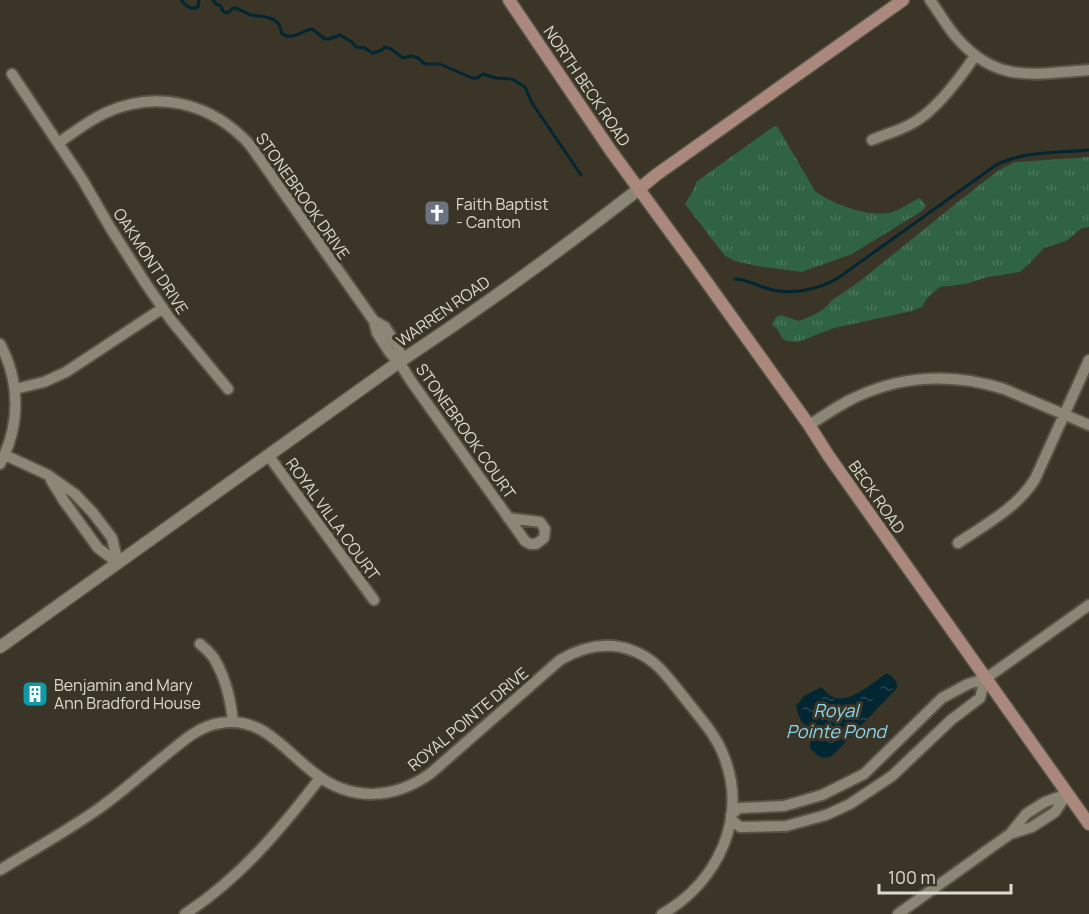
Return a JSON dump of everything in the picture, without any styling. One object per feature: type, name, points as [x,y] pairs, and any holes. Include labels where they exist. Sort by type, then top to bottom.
[{"type":"main road","name":"NORTH BECK ROAD","points":[[509,0],[639,189]]},
{"type":"main road","name":"WARREN ROAD","points":[[639,189],[903,0]]},
{"type":"main road","name":"BECK ROAD","points":[[639,189],[809,425],[985,679],[1089,824]]},
{"type":"street","points":[[930,0],[954,35],[975,57],[996,69],[1023,74],[1089,70]]},
{"type":"street","points":[[872,140],[912,124],[955,84],[975,57]]},
{"type":"street","name":"OAKMONT DRIVE","points":[[12,74],[82,179],[128,257],[163,308],[228,389]]},
{"type":"street","name":"STONEBROOK DRIVE","points":[[58,143],[103,114],[119,107],[143,102],[182,104],[209,113],[221,120],[250,145],[374,321],[377,333],[399,362]]},
{"type":"street","name":"WARREN ROAD","points":[[0,647],[527,273],[639,189]]},
{"type":"street","points":[[15,389],[44,382],[66,372],[163,308]]},
{"type":"street","points":[[0,344],[11,369],[16,407],[11,439],[2,459],[48,475],[75,494],[112,538],[118,563]]},
{"type":"street","points":[[958,543],[1014,505],[1029,490],[1089,360]]},
{"type":"street","name":"STONEBROOK COURT","points":[[399,362],[508,518]]},
{"type":"street","points":[[809,425],[849,400],[866,393],[900,382],[930,378],[960,379],[992,385],[1089,425]]},
{"type":"street","name":"ROYAL VILLA COURT","points":[[268,455],[374,600]]},
{"type":"street","points":[[48,475],[98,548],[118,563]]},
{"type":"street","points":[[740,827],[731,815],[743,807],[784,806],[822,795],[864,774],[942,698],[968,684],[985,679],[1088,608]]},
{"type":"street","points":[[200,644],[215,660],[224,678],[233,722]]},
{"type":"street","name":"ROYAL POINTE DRIVE","points":[[0,870],[100,807],[191,734],[211,725],[233,722],[250,725],[267,733],[320,778],[342,789],[364,794],[386,793],[410,786],[431,773],[560,660],[586,648],[611,646],[635,652],[655,664],[708,727],[726,763],[732,797],[731,815],[728,833],[716,862],[706,878],[692,893],[662,914]]},
{"type":"street","points":[[728,833],[740,827],[786,826],[826,815],[850,804],[906,764],[942,728],[980,698],[985,679]]},
{"type":"street","points":[[926,714],[942,728]]},
{"type":"street","points":[[185,914],[209,897],[248,863],[283,825],[320,778]]},
{"type":"street","points":[[898,914],[1010,834],[1032,827],[1055,812],[1067,794]]},
{"type":"street","points":[[732,797],[737,804],[743,807]]},
{"type":"street","points":[[784,806],[786,826]]},
{"type":"green space","points":[[777,126],[815,191],[822,196],[865,212],[895,211],[920,198],[926,206],[922,211],[852,254],[802,272],[757,266],[725,256],[685,204],[696,182]]},
{"type":"green space","points":[[1089,157],[1089,227],[1082,228],[1066,241],[1044,248],[1020,272],[940,287],[927,298],[922,307],[912,311],[834,328],[798,342],[783,339],[772,324],[776,317],[781,315],[799,321],[821,311],[999,170],[1015,162]]},
{"type":"water","name":"Royal Pointe Pond","points":[[887,673],[895,679],[897,688],[837,751],[825,758],[815,754],[810,744],[818,734],[816,729],[802,722],[796,706],[804,696],[821,687],[835,697],[849,697]]},
{"type":"waterway","points":[[181,0],[188,7],[193,8],[198,7],[199,0]]},
{"type":"waterway","points":[[213,0],[228,13],[235,8],[251,15],[272,19],[278,23],[282,33],[286,36],[312,29],[325,39],[340,35],[356,47],[365,48],[372,53],[385,47],[403,58],[412,56],[425,64],[440,64],[472,78],[483,74],[512,79],[525,87],[532,103],[581,175]]},
{"type":"waterway","points":[[735,279],[784,292],[822,286],[838,278],[996,165],[1029,155],[1089,150]]},
{"type":"place","name":"Faith Baptist - Canton","points":[[437,213]]},
{"type":"place","name":"Benjamin and Mary Ann Bradford House","points":[[35,694]]}]
